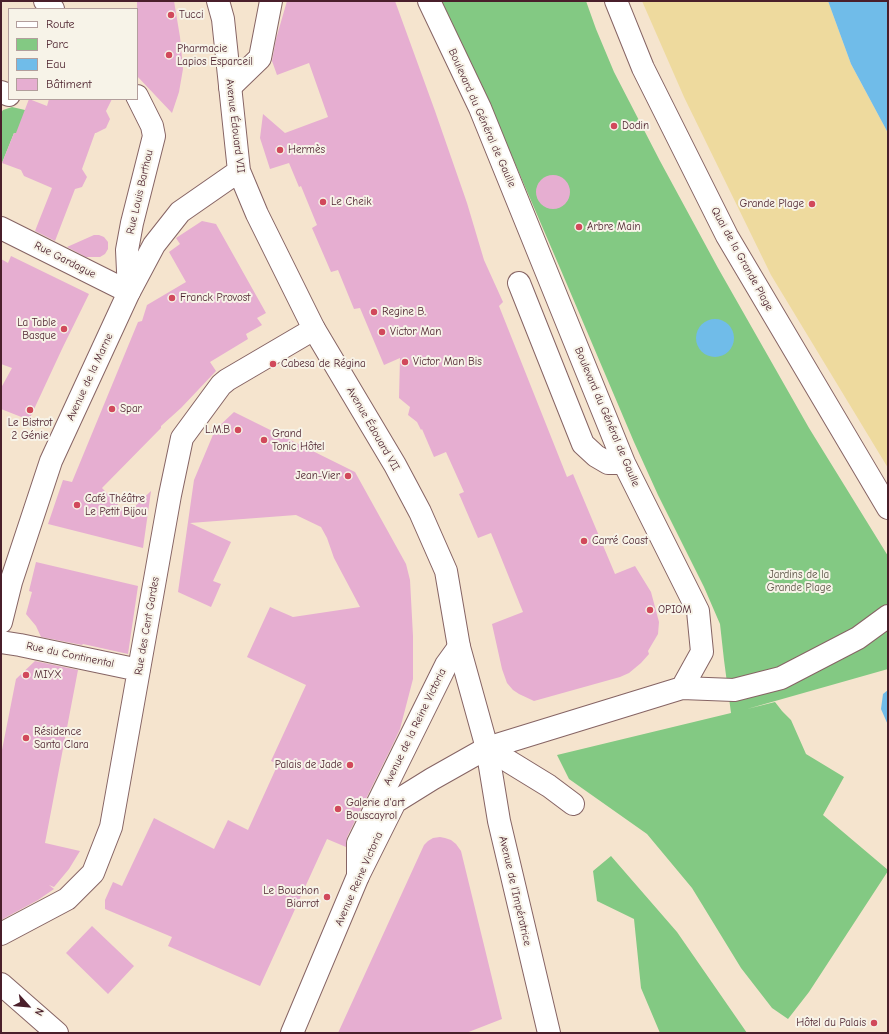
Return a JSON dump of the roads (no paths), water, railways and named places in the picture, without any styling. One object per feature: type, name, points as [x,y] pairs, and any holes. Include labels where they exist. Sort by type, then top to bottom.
[{"type":"street","name":"Avenue Édouard VII","points":[[218,1],[223,19],[239,171],[257,214],[314,328],[395,465],[420,512],[446,571],[459,647],[487,748]]},
{"type":"street","points":[[230,87],[260,58],[270,1]]},
{"type":"street","name":"Boulevard du Général de Gaulle","points":[[429,1],[480,108],[624,463],[698,611],[702,652],[682,688]]},
{"type":"street","name":"Quai de la Grande Plage","points":[[616,1],[643,68],[727,236],[888,508]]},
{"type":"street","name":"Rue Louis Barthou","points":[[129,292],[128,250],[132,223],[154,136],[152,126],[138,98]]},
{"type":"street","name":"Avenue de la Marne","points":[[1,622],[6,580],[51,461],[129,292],[154,245],[180,212],[239,171]]},
{"type":"street","name":"Rue Gardague","points":[[1,228],[129,292]]},
{"type":"street","points":[[519,283],[583,444],[596,456],[608,463],[624,463]]},
{"type":"street","name":"Rue des Cent Gardes","points":[[1,934],[67,899],[93,873],[112,827],[170,495],[182,438],[221,385],[227,380],[314,328]]},
{"type":"street","points":[[487,748],[682,688],[734,690],[780,678],[858,638],[888,616]]},
{"type":"street","name":"Rue du Continental","points":[[1,642],[139,670]]},
{"type":"street","name":"Avenue de la Reine Victoria","points":[[358,876],[358,843],[446,665],[459,647]]},
{"type":"street","points":[[487,748],[549,786],[572,804]]},
{"type":"street","name":"Avenue Reine Victoria","points":[[292,1033],[309,996],[358,876],[395,802],[487,748]]},
{"type":"street","name":"Avenue de l'Impératrice","points":[[487,748],[499,821],[549,1033]]},
{"type":"street","points":[[1,984],[57,1033]]},
{"type":"water","points":[[828,1],[888,1],[888,133],[851,64]]},
{"type":"water","points":[[715,319],[725,322],[731,328],[734,338],[731,348],[725,354],[715,357],[705,354],[699,348],[696,338],[699,328],[705,322]]},
{"type":"water","points":[[888,690],[888,725],[881,709],[883,694]]},
{"type":"place","name":"Tucci","points":[[171,15]]},
{"type":"place","name":"Pharmacie Lapios Esparceil","points":[[169,55]]},
{"type":"place","name":"Dodin","points":[[614,126]]},
{"type":"place","name":"Hermès","points":[[280,150]]},
{"type":"place","name":"Le Cheik","points":[[323,202]]},
{"type":"place","name":"Grande Plage","points":[[812,204]]},
{"type":"place","name":"Arbre Main","points":[[579,227]]},
{"type":"place","name":"Franck Provost","points":[[172,298]]},
{"type":"place","name":"Regine B.","points":[[374,312]]},
{"type":"place","name":"La Table Basque","points":[[64,329]]},
{"type":"place","name":"Victor Man","points":[[382,332]]},
{"type":"place","name":"Victor Man Bis","points":[[405,362]]},
{"type":"place","name":"Cabesa de Régina","points":[[273,364]]},
{"type":"place","name":"Spar","points":[[112,409]]},
{"type":"place","name":"Le Bistrot 2 Génie","points":[[30,410]]},
{"type":"place","name":"L.M.B","points":[[238,430]]},
{"type":"place","name":"Grand Tonic Hôtel","points":[[264,440]]},
{"type":"place","name":"Jean-Vier","points":[[348,476]]},
{"type":"place","name":"Café Théâtre Le Petit Bijou","points":[[77,505]]},
{"type":"place","name":"Carré Coast","points":[[584,541]]},
{"type":"place","name":"OPIOM","points":[[650,610]]},
{"type":"place","name":"MIYX","points":[[26,675]]},
{"type":"place","name":"Résidence Santa Clara","points":[[26,738]]},
{"type":"place","name":"Palais de Jade","points":[[350,765]]},
{"type":"place","name":"Galerie d'art Bouscayrol","points":[[338,809]]},
{"type":"place","name":"Le Bouchon Biarrot","points":[[327,897]]},
{"type":"place","name":"Hôtel du Palais","points":[[874,1023]]},
{"type":"park label","name":"Jardins de la Grande Plage","points":[[799,581]]}]
